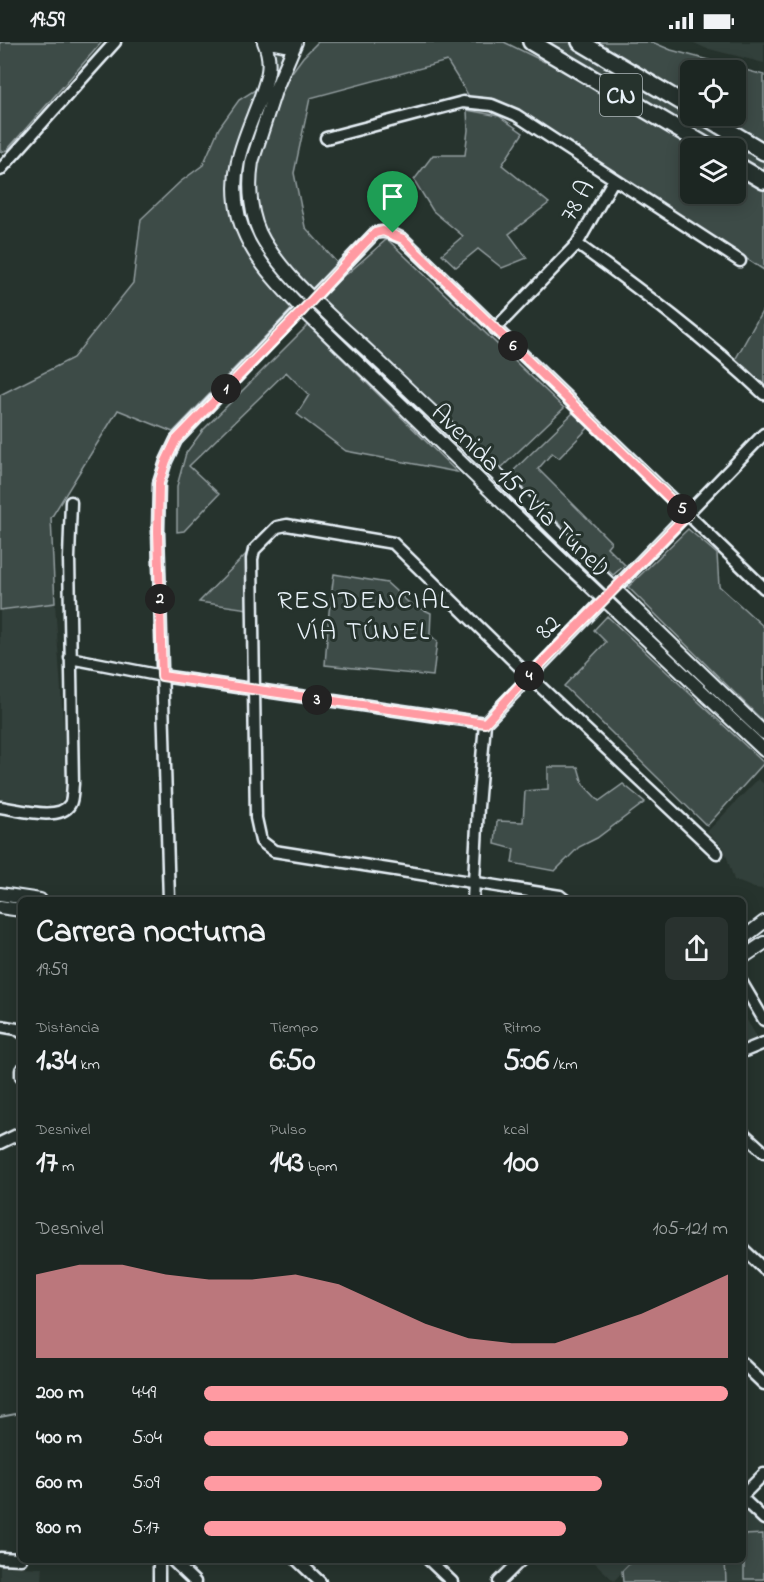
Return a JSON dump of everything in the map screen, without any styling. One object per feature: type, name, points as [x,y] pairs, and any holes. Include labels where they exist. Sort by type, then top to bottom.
[{"type":"highway","name":"CN","points":[[531,42],[693,138]]},
{"type":"highway","name":"CN","points":[[580,42],[680,101]]},
{"type":"highway","points":[[594,42],[666,92]]},
{"type":"highway","points":[[721,126],[764,152]]},
{"type":"highway","points":[[746,170],[764,181]]},
{"type":"main road","name":"Avenida 15 (Vía Túnel)","points":[[264,42],[268,51],[270,69],[238,161],[236,185],[239,219],[243,232],[261,264],[303,310],[604,600],[764,750]]},
{"type":"main road","points":[[270,42],[285,45],[295,42]]},
{"type":"main road","name":"Avenida 15 (Vía Túnel)","points":[[295,42],[275,91],[250,173],[252,202],[258,230],[278,262],[313,299],[764,733]]},
{"type":"main road","points":[[0,894],[20,897]]},
{"type":"main road","points":[[0,907],[18,910]]},
{"type":"main road","points":[[746,936],[764,922]]},
{"type":"main road","points":[[746,955],[764,943]]},
{"type":"street","points":[[0,170],[115,42]]},
{"type":"street","points":[[326,138],[463,102],[492,105],[516,115],[740,261]]},
{"type":"street","name":"78 A","points":[[495,329],[577,244],[614,179]]},
{"type":"street","points":[[170,897],[158,532],[159,483],[176,440],[375,233],[383,231],[403,239],[764,588]]},
{"type":"street","points":[[577,244],[635,285],[764,394]]},
{"type":"street","name":"82","points":[[485,723],[764,434]]},
{"type":"street","points":[[0,807],[51,814],[62,811],[70,804],[73,784],[69,558],[71,502]]},
{"type":"street","points":[[561,897],[274,851],[261,841],[256,818],[252,559],[254,550],[277,527],[286,525],[393,543],[529,676],[717,853]]},
{"type":"street","points":[[70,658],[254,691],[485,723],[473,897]]},
{"type":"street","points":[[746,990],[764,1020]]},
{"type":"street","points":[[0,1026],[18,1030]]},
{"type":"street","points":[[746,1050],[764,1042]]},
{"type":"street","points":[[0,1143],[18,1134]]},
{"type":"street","points":[[746,1136],[764,1152]]},
{"type":"street","points":[[746,1252],[764,1269]]},
{"type":"street","points":[[746,1367],[764,1384]]},
{"type":"street","points":[[746,1493],[764,1474]]},
{"type":"street","points":[[746,1501],[764,1519]]},
{"type":"street","points":[[0,1558],[18,1558]]},
{"type":"street","points":[[159,1563],[159,1582]]},
{"type":"street","points":[[175,1563],[195,1582]]},
{"type":"street","points":[[300,1563],[320,1582]]},
{"type":"street","points":[[432,1563],[452,1582]]},
{"type":"street","points":[[499,1582],[518,1563]]},
{"type":"shaded area","points":[[0,42],[102,42],[7,150],[0,152]]},
{"type":"shaded area","points":[[318,42],[504,42],[545,62],[557,49],[545,42],[652,42],[671,50],[708,60],[680,60],[680,126],[746,126],[746,70],[764,75],[764,270],[512,107],[470,98],[447,61],[310,98],[294,173],[305,227],[347,274],[387,239],[564,408],[500,469],[308,292],[173,432],[118,410],[51,518],[55,603],[0,610],[0,395],[73,358],[133,283],[141,219],[180,182],[203,165],[219,128],[239,100],[266,83],[273,71],[273,48],[284,50],[273,84],[282,86],[303,57]]},
{"type":"shaded area","points":[[692,42],[764,42],[764,63],[705,48]]},
{"type":"shaded area","points":[[467,110],[499,116],[523,133],[502,165],[549,203],[509,234],[527,258],[502,268],[478,249],[456,267],[442,254],[463,236],[433,211],[414,180],[433,155],[465,155],[468,130]]},
{"type":"shaded area","points":[[764,308],[764,386],[735,360]]},
{"type":"shaded area","points":[[323,317],[359,353],[367,356],[601,584],[600,586],[565,552],[549,542],[321,319]]},
{"type":"shaded area","points":[[308,325],[457,472],[346,451],[297,414],[309,395],[286,372],[189,466],[219,494],[184,531],[177,532],[177,486],[186,453],[203,430]]},
{"type":"shaded area","points":[[575,411],[590,426],[559,458],[552,453],[538,469],[611,542],[607,547],[625,565],[613,575],[509,475]]},
{"type":"shaded area","points":[[688,529],[717,554],[719,586],[764,627],[764,722],[628,587]]},
{"type":"shaded area","points":[[249,551],[248,609],[199,602]]},
{"type":"shaded area","points":[[334,574],[387,583],[408,602],[431,613],[430,635],[437,641],[433,676],[325,665]]},
{"type":"shaded area","points":[[615,602],[764,738],[764,743]]},
{"type":"shaded area","points":[[55,603],[68,793],[58,804],[46,805],[0,799],[0,610]]},
{"type":"shaded area","points":[[607,616],[764,763],[707,826],[564,686],[606,642],[594,630]]},
{"type":"shaded area","points":[[548,767],[578,767],[583,784],[599,801],[623,784],[645,802],[597,838],[579,847],[555,871],[512,863],[514,849],[495,844],[497,821],[523,822],[525,791],[548,789]]},
{"type":"shaded area","points":[[758,779],[764,784],[764,889],[754,888],[734,880],[724,848],[707,832]]},
{"type":"shaded area","points":[[746,1019],[757,1037],[746,1042]]},
{"type":"shaded area","points":[[746,1512],[764,1529],[764,1582],[623,1582],[622,1572],[614,1581],[595,1563],[746,1563]]},
{"type":"shaded area","points":[[763,1534],[764,1579],[744,1579],[746,1535]]},
{"type":"shaded area","points":[[630,1563],[725,1563],[726,1582],[623,1582],[622,1571]]},
{"type":"shaded area","points":[[0,1566],[43,1568],[42,1582],[0,1582]]},
{"type":"waterway","points":[[0,1417],[18,1414]]},
{"type":"district","name":"RESIDENCIAL VÍA TÚNEL","points":[[364,614]]},
{"type":"route","points":[[383,231],[393,233],[403,239],[687,515],[485,723],[162,676],[159,483],[176,440],[375,233],[383,231]]}]
